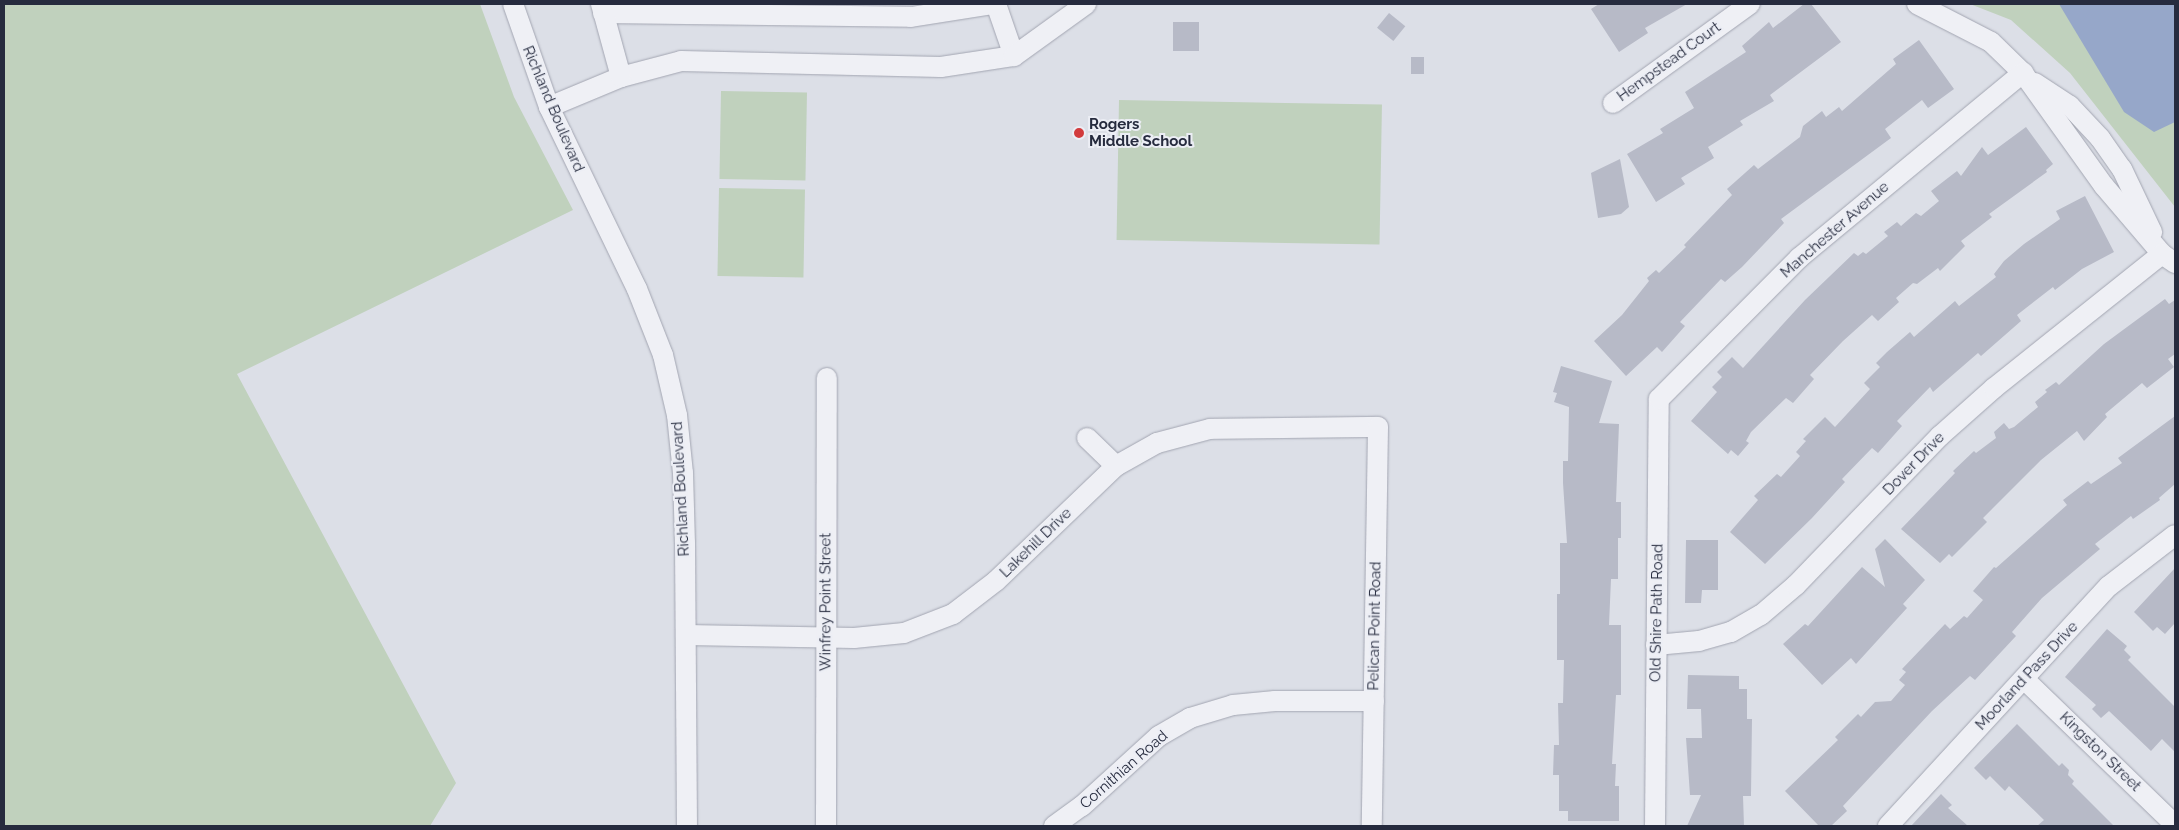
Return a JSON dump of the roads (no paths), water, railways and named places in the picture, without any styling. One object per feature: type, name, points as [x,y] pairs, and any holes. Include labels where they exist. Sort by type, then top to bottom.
[{"type":"street","name":"Richland Boulevard","points":[[514,4],[549,107],[637,289],[663,355],[677,414],[683,473],[687,826]]},
{"type":"street","points":[[621,76],[602,8],[911,17],[980,8],[992,4]]},
{"type":"street","points":[[996,4],[1014,56]]},
{"type":"street","points":[[549,107],[621,76],[681,61],[941,67],[1014,56],[1086,4]]},
{"type":"street","name":"Hempstead Court","points":[[1613,103],[1750,4]]},
{"type":"street","points":[[1917,4],[1991,42],[2024,75],[2104,186],[2169,259]]},
{"type":"street","name":"Manchester Avenue","points":[[1658,399],[1799,258],[2024,75]]},
{"type":"street","name":"Dover Drive","points":[[1656,645],[1699,641],[1731,632],[1760,616],[1796,585],[1940,436],[1994,388],[2169,259]]},
{"type":"street","name":"Winfrey Point Street","points":[[826,826],[827,378]]},
{"type":"street","name":"Old Shire Path Road","points":[[1655,826],[1658,399]]},
{"type":"street","name":"Lakehill Drive","points":[[686,635],[826,638],[904,633],[953,614],[996,581],[1116,466],[1157,443],[1210,429],[1378,427]]},
{"type":"street","name":"Pelican Point Road","points":[[1372,826],[1378,427]]},
{"type":"street","points":[[1087,438],[1116,466]]},
{"type":"street","name":"Moorland Pass Drive","points":[[1888,826],[2109,586],[2175,535]]},
{"type":"street","name":"Kingston Street","points":[[2024,679],[2175,825]]},
{"type":"street","name":"Cornithian Road","points":[[1054,826],[1095,796],[1159,736],[1190,718],[1241,705],[1374,701]]},
{"type":"water","points":[[2059,4],[2175,4],[2175,122],[2154,132],[2124,112]]},
{"type":"place","name":"Rogers Middle School","points":[[1079,133]]}]
